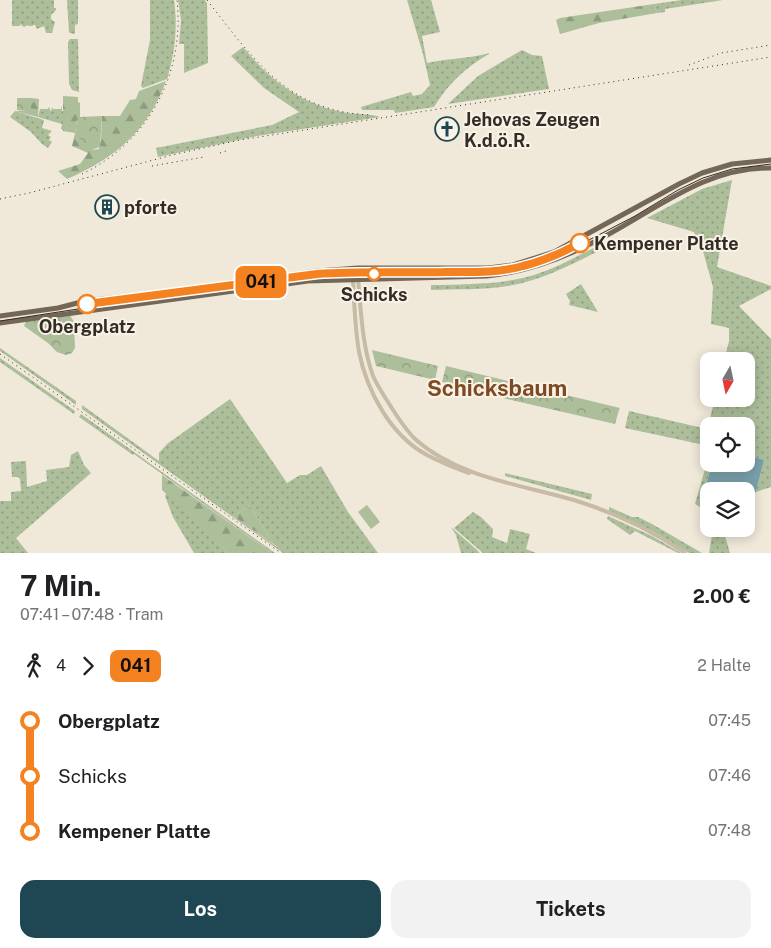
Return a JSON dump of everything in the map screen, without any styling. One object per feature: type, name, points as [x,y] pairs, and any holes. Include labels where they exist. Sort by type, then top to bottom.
[{"type":"main road","points":[[0,316],[58,308],[85,302],[317,271],[358,268],[488,268],[513,265],[554,252],[702,173],[732,164],[771,160]]},
{"type":"main road","points":[[0,323],[308,280],[487,276],[514,273],[565,257],[600,240],[699,183],[733,172],[771,168]]},
{"type":"street","points":[[356,279],[364,334],[374,378],[399,420],[415,439],[433,452],[458,466],[485,477]]},
{"type":"street","points":[[356,279],[360,353],[372,391],[379,406],[400,432],[421,451],[468,473],[579,502],[604,511],[651,533],[685,553]]},
{"type":"green space","points":[[12,0],[54,0],[54,8],[56,10],[51,15],[51,19],[55,22],[52,33],[46,33],[44,26],[37,29],[35,25],[24,27],[20,24],[20,26],[12,26]]},
{"type":"green space","points":[[67,0],[78,0],[78,24],[75,25],[75,34],[69,32]]},
{"type":"green space","points":[[150,0],[174,0],[175,40],[167,79],[143,88],[141,86],[150,40]]},
{"type":"green space","points":[[178,0],[205,0],[207,3],[208,63],[184,73],[184,44],[179,44],[181,20]]},
{"type":"green space","points":[[407,0],[431,0],[440,32],[422,36],[427,63],[489,54],[458,77],[434,107],[395,113],[394,110],[362,110],[361,107],[411,92],[413,96],[422,94],[430,85]]},
{"type":"green space","points":[[682,0],[723,0],[665,9],[665,12],[657,13],[654,4]]},
{"type":"green space","points":[[654,4],[657,13],[599,23],[560,34],[556,20],[560,18]]},
{"type":"green space","points":[[70,39],[78,39],[79,92],[72,90],[69,84],[68,42]]},
{"type":"green space","points":[[243,47],[275,80],[313,103],[347,113],[380,117],[257,136],[158,157],[156,148],[272,125],[299,112],[264,88],[231,56]]},
{"type":"green space","points":[[522,50],[532,55],[542,56],[549,89],[448,104],[478,76]]},
{"type":"green space","points":[[166,81],[150,115],[127,141],[100,162],[67,179],[58,171],[80,164],[88,153],[72,146],[75,133],[77,138],[83,140],[91,150],[99,149],[102,116],[120,116],[130,100],[136,99],[139,91]]},
{"type":"green space","points":[[63,96],[78,97],[78,102],[80,103],[80,117],[77,119],[75,133],[63,131]]},
{"type":"green space","points":[[17,98],[31,98],[31,111],[17,110]]},
{"type":"green space","points":[[31,98],[39,99],[38,117],[15,111],[30,110]]},
{"type":"green space","points":[[62,106],[62,111],[64,111],[63,130],[61,129],[62,124],[38,117],[40,109],[48,109],[49,107],[51,112],[52,107],[53,109],[61,109]]},
{"type":"green space","points":[[15,111],[44,120],[42,128],[52,131],[48,135],[51,137],[49,140],[52,142],[48,148],[31,132],[10,117]]},
{"type":"green space","points":[[102,116],[100,147],[91,150],[86,147],[83,140],[76,138],[77,119],[80,117]]},
{"type":"green space","points":[[732,180],[717,267],[771,286],[771,289],[739,306],[771,339],[771,487],[756,492],[764,460],[755,458],[755,417],[710,417],[713,408],[755,408],[755,352],[726,352],[729,328],[711,324],[713,287],[701,244],[698,245],[694,232],[647,218],[702,189]]},
{"type":"green space","points":[[599,245],[604,248],[557,271],[533,280],[489,288],[431,290],[431,285],[484,283],[524,278],[569,261]]},
{"type":"green space","points":[[581,284],[598,312],[569,305],[570,301],[566,294]]},
{"type":"green space","points":[[70,315],[74,322],[75,348],[72,353],[66,355],[57,352],[24,326],[26,321]]},
{"type":"green space","points":[[0,348],[76,401],[76,405],[0,351]]},
{"type":"green space","points":[[372,350],[438,366],[435,380],[376,366]]},
{"type":"green space","points":[[0,358],[75,411],[74,414],[0,362]]},
{"type":"green space","points":[[446,366],[620,408],[615,424],[485,394],[485,392],[442,382]]},
{"type":"green space","points":[[230,399],[287,483],[300,475],[307,475],[321,466],[348,512],[378,553],[283,553],[82,409],[82,405],[159,461],[159,453],[167,444]],"holes":[[[250,506],[269,537],[280,549],[233,516]]]},
{"type":"green space","points":[[629,411],[700,427],[700,444],[625,428]]},
{"type":"green space","points":[[81,414],[275,553],[272,553],[79,417]]},
{"type":"green space","points":[[78,451],[84,465],[91,473],[16,538],[28,553],[0,553],[0,501],[11,501],[11,492],[21,491],[20,479],[12,477],[11,462],[26,461],[27,487],[47,481],[46,470],[69,467],[71,455]]},
{"type":"green space","points":[[704,472],[710,472],[707,482],[701,482]]},
{"type":"green space","points":[[505,473],[592,494],[591,500],[505,476]]},
{"type":"green space","points":[[162,475],[272,553],[228,553],[162,490]]},
{"type":"green space","points":[[700,486],[700,507],[695,504]]},
{"type":"green space","points":[[167,493],[228,553],[194,553],[173,517],[165,496]]},
{"type":"green space","points":[[367,505],[380,522],[371,529],[358,512]]},
{"type":"green space","points":[[250,506],[269,537],[285,552],[233,516]]},
{"type":"green space","points":[[609,507],[632,517],[638,517],[702,553],[689,553],[654,532],[609,511]]},
{"type":"green space","points":[[473,512],[493,529],[492,537],[507,543],[510,529],[530,534],[526,549],[536,553],[483,553],[454,528]]},
{"type":"green space","points":[[608,516],[652,536],[681,553],[635,531],[630,535],[607,519]]},
{"type":"green space","points":[[451,527],[480,553],[461,553],[456,535]]},
{"type":"green space","points":[[712,537],[725,537],[730,553],[709,553]]},
{"type":"water","points":[[755,458],[764,460],[755,492],[755,482],[707,482],[710,472],[755,472]]},
{"type":"tram line","points":[[0,321],[156,297],[317,276],[342,274],[367,277],[477,274],[511,271],[564,253],[703,178],[732,169],[771,164]]},
{"type":"tram line","name":"041","points":[[87,304],[317,274],[344,272],[374,274],[496,271],[534,263],[580,243]]},
{"type":"railway","points":[[82,174],[106,160],[126,144],[144,124],[158,102],[168,79],[175,53],[178,27],[177,0]]},
{"type":"railway","points":[[207,0],[258,62],[295,93],[317,104],[342,112],[371,115]]},
{"type":"railway","points":[[689,65],[721,53],[771,45]]},
{"type":"railway","points":[[0,199],[176,154],[240,140],[771,57]]},
{"type":"railway","points":[[220,153],[229,150]]},
{"type":"railway","points":[[152,166],[204,157]]},
{"type":"railway","points":[[0,354],[281,553]]},
{"type":"place","name":"Jehovas Zeugen K.d.ö.R.","points":[[447,129]]},
{"type":"place","name":"pforte","points":[[107,207]]},
{"type":"place","name":"Kempener Platte","points":[[580,243]]},
{"type":"place","name":"Schicks","points":[[374,274]]},
{"type":"place","name":"Obergplatz","points":[[87,304]]},
{"type":"district","name":"Schicksbaum","points":[[497,388]]}]
